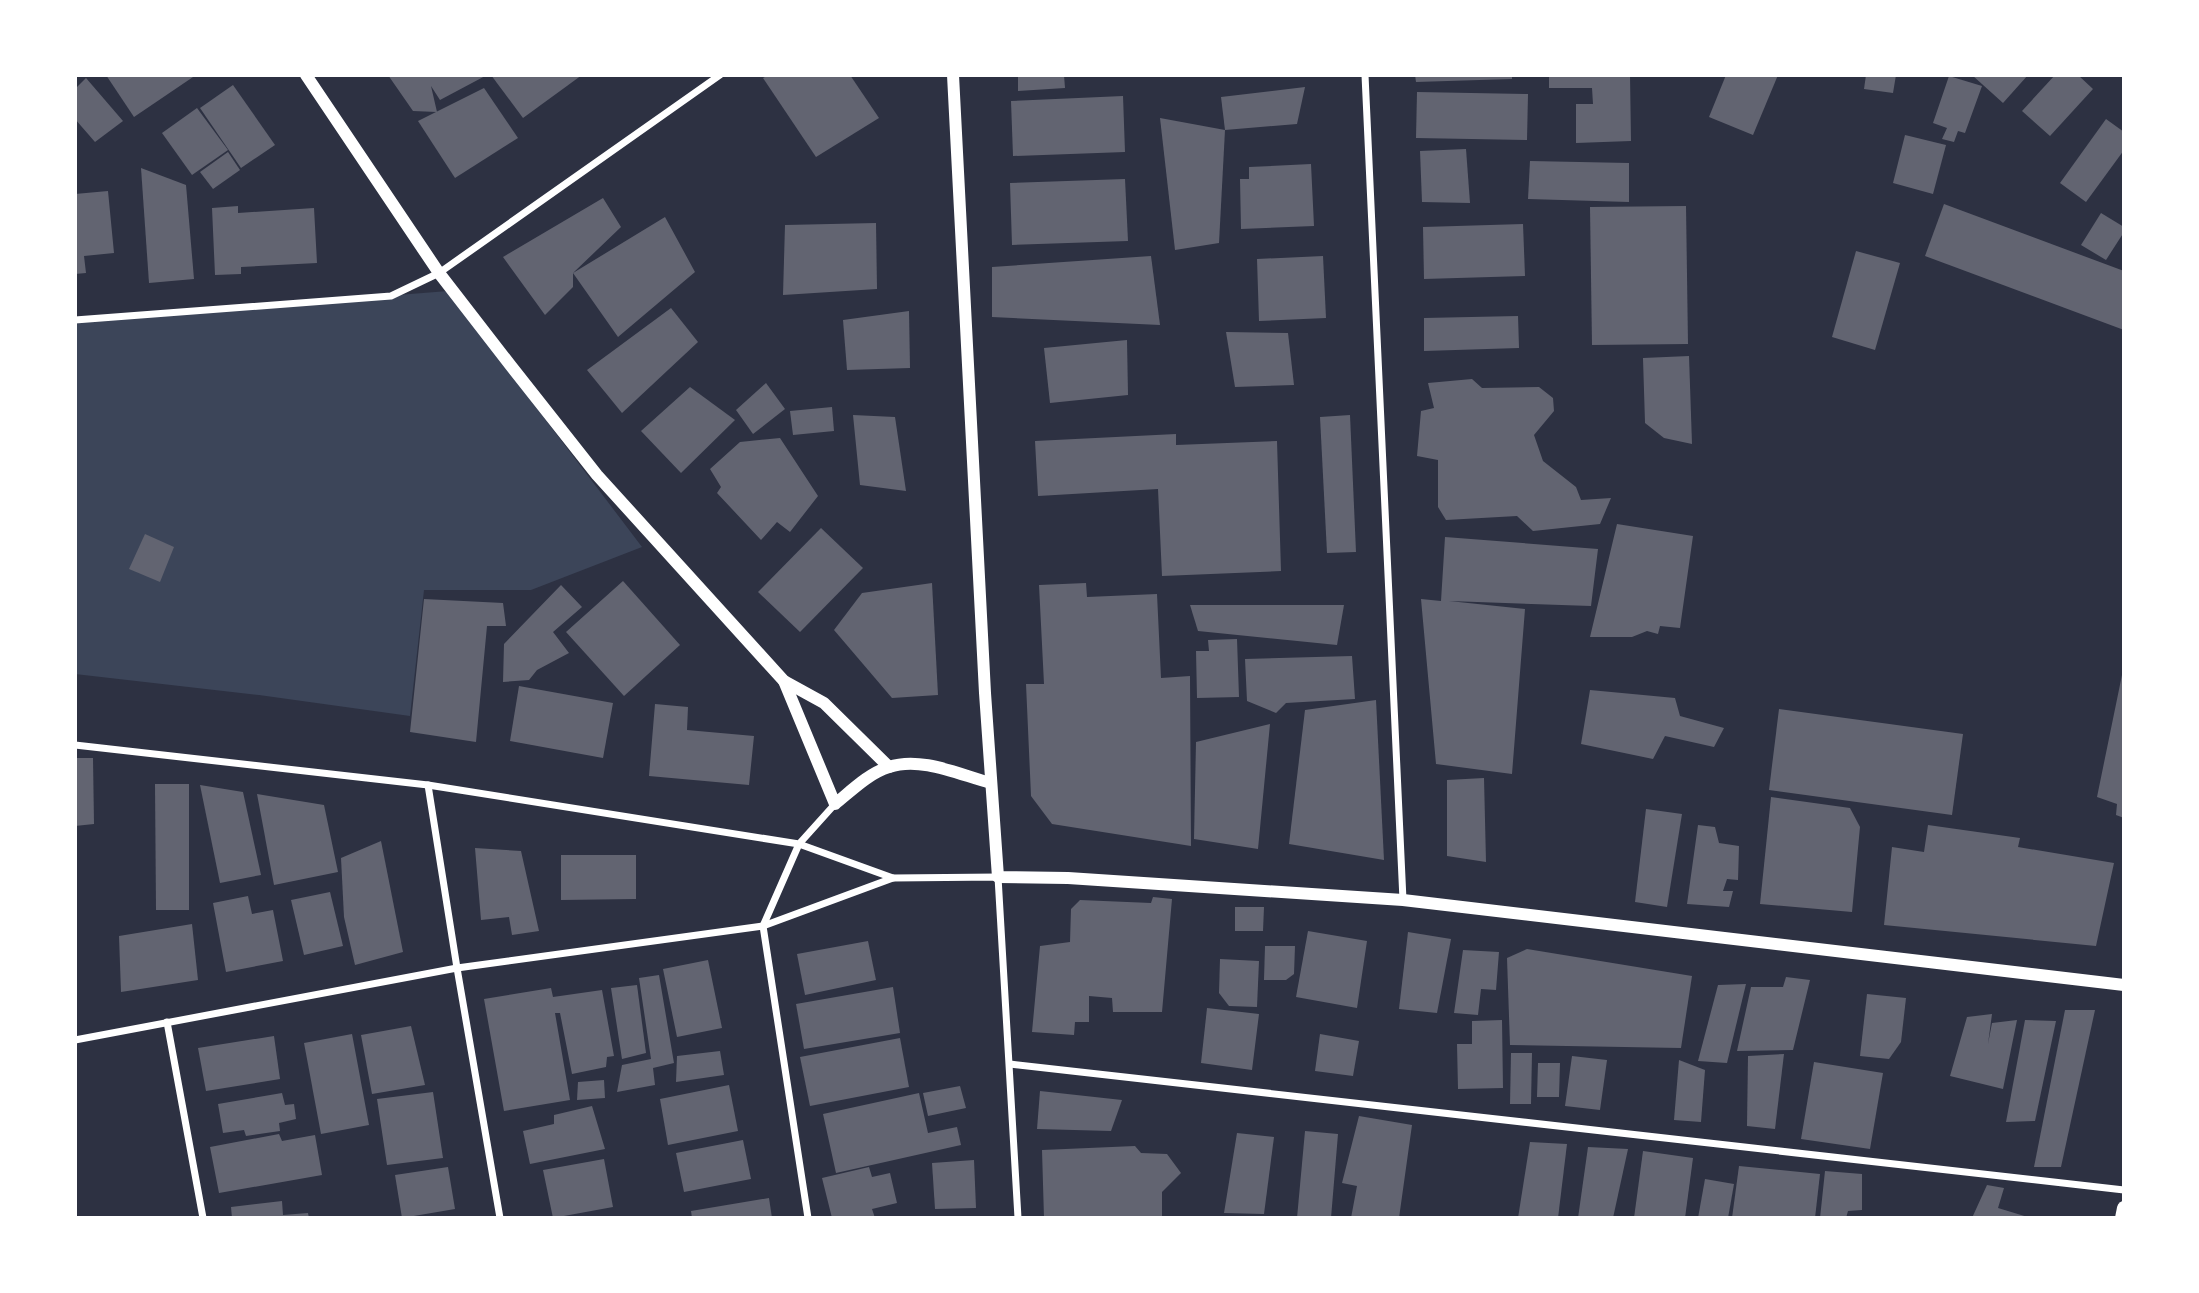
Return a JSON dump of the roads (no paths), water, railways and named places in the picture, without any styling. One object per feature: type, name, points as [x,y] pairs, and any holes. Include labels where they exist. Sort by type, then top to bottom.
[{"type":"main road","points":[[2122,1218],[2124,1208]]},
{"type":"street","points":[[306,75],[439,273],[597,475],[784,681],[824,703],[889,766]]},
{"type":"street","points":[[75,320],[391,296],[439,273],[720,75]]},
{"type":"street","points":[[953,75],[1017,1218]]},
{"type":"street","points":[[1365,75],[1403,900]]},
{"type":"street","points":[[784,681],[835,804]]},
{"type":"street","points":[[75,745],[428,785],[799,844],[893,878]]},
{"type":"street","points":[[808,1218],[763,926],[799,844],[835,804],[859,784],[889,766],[918,764],[991,783]]},
{"type":"street","points":[[428,785],[500,1218]]},
{"type":"street","points":[[75,1040],[457,968],[763,926],[893,878],[1068,877],[1403,900],[2124,985]]},
{"type":"street","points":[[167,1022],[203,1218]]},
{"type":"street","points":[[1010,1064],[2124,1190]]}]
